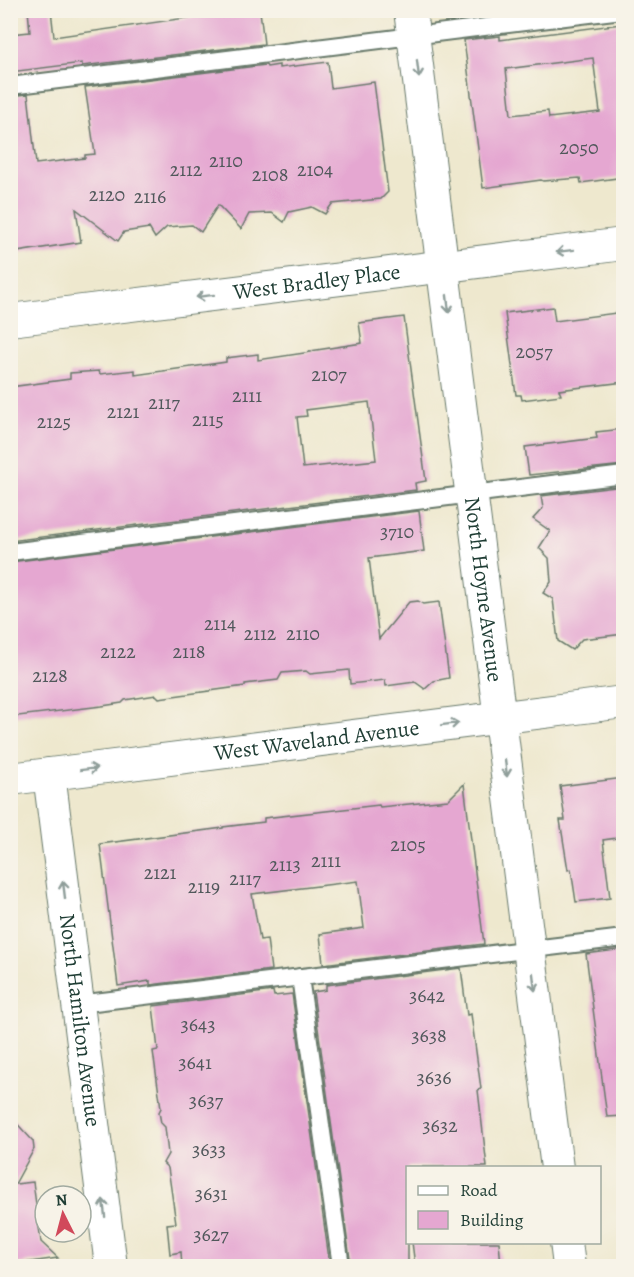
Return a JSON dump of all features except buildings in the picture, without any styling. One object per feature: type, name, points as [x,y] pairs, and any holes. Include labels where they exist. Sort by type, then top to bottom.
[{"type":"street","name":"North Hoyne Avenue","points":[[412,24],[557,1166]]},
{"type":"street","name":"West Bradley Place","points":[[10,320],[624,244]]},
{"type":"street","name":"West Waveland Avenue","points":[[10,779],[624,702]]},
{"type":"street","name":"North Hamilton Avenue","points":[[49,774],[111,1266]]},
{"type":"street","points":[[566,1244],[569,1266]]},
{"type":"lane","points":[[10,86],[412,24],[622,10]]},
{"type":"lane","points":[[10,552],[624,475]]},
{"type":"lane","points":[[78,1004],[624,938]]},
{"type":"lane","points":[[300,977],[341,1266]]}]
